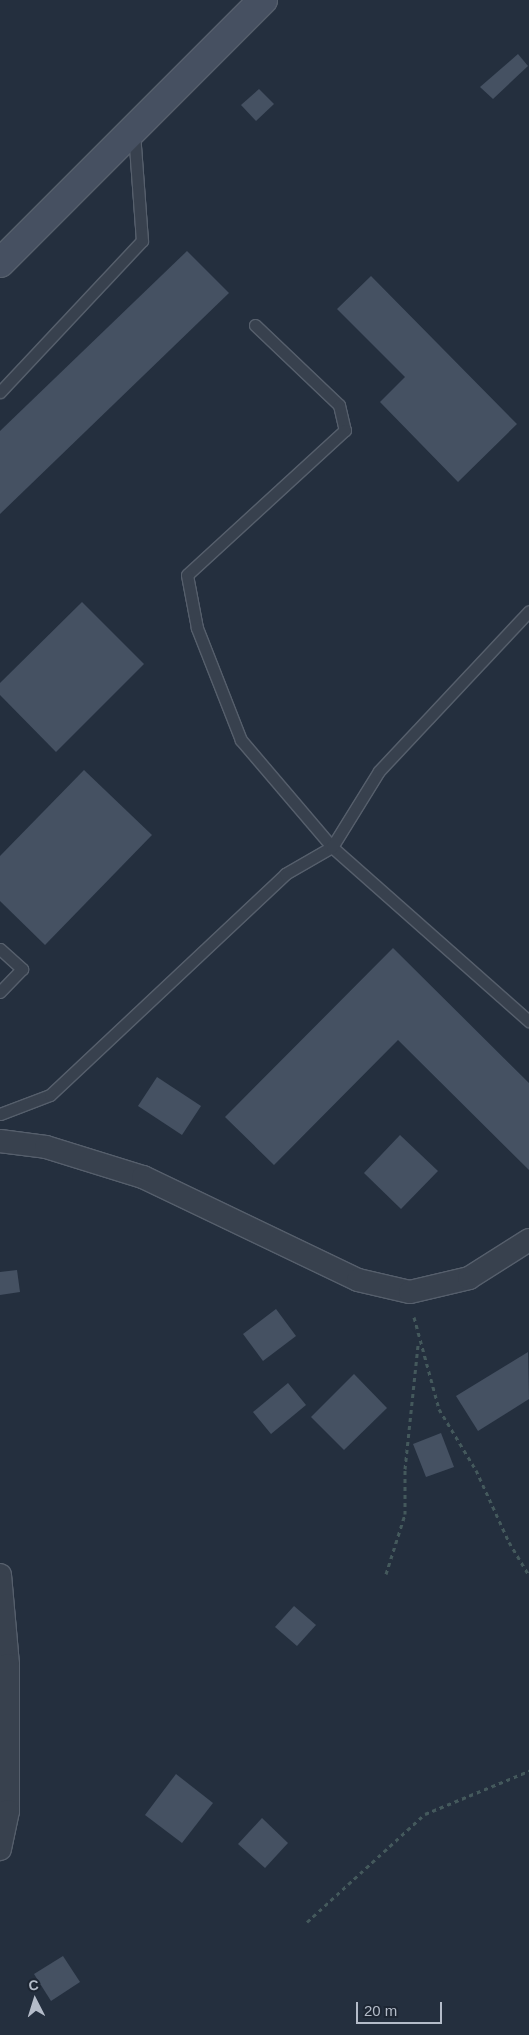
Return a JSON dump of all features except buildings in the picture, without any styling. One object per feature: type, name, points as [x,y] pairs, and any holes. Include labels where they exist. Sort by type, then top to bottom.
[{"type":"main road","points":[[0,262],[263,0]]},
{"type":"street","points":[[0,1141],[46,1147],[143,1177],[358,1280],[410,1292],[469,1278],[529,1240]]},
{"type":"street","points":[[0,1575],[8,1665],[8,1811],[0,1848]]},
{"type":"lane","points":[[0,392],[142,241],[134,129]]},
{"type":"lane","points":[[255,325],[339,404],[345,430],[187,575],[197,628],[242,740],[332,847],[529,1021]]},
{"type":"lane","points":[[0,1114],[50,1095],[285,874],[332,847],[379,771],[529,611]]},
{"type":"lane","points":[[0,949],[22,969],[0,992]]},
{"type":"path","points":[[410,1292],[419,1342],[439,1409],[476,1470],[509,1542],[529,1575]]},
{"type":"path","points":[[386,1574],[405,1514],[405,1469],[419,1342]]},
{"type":"path","points":[[307,1922],[425,1814],[529,1770]]}]
